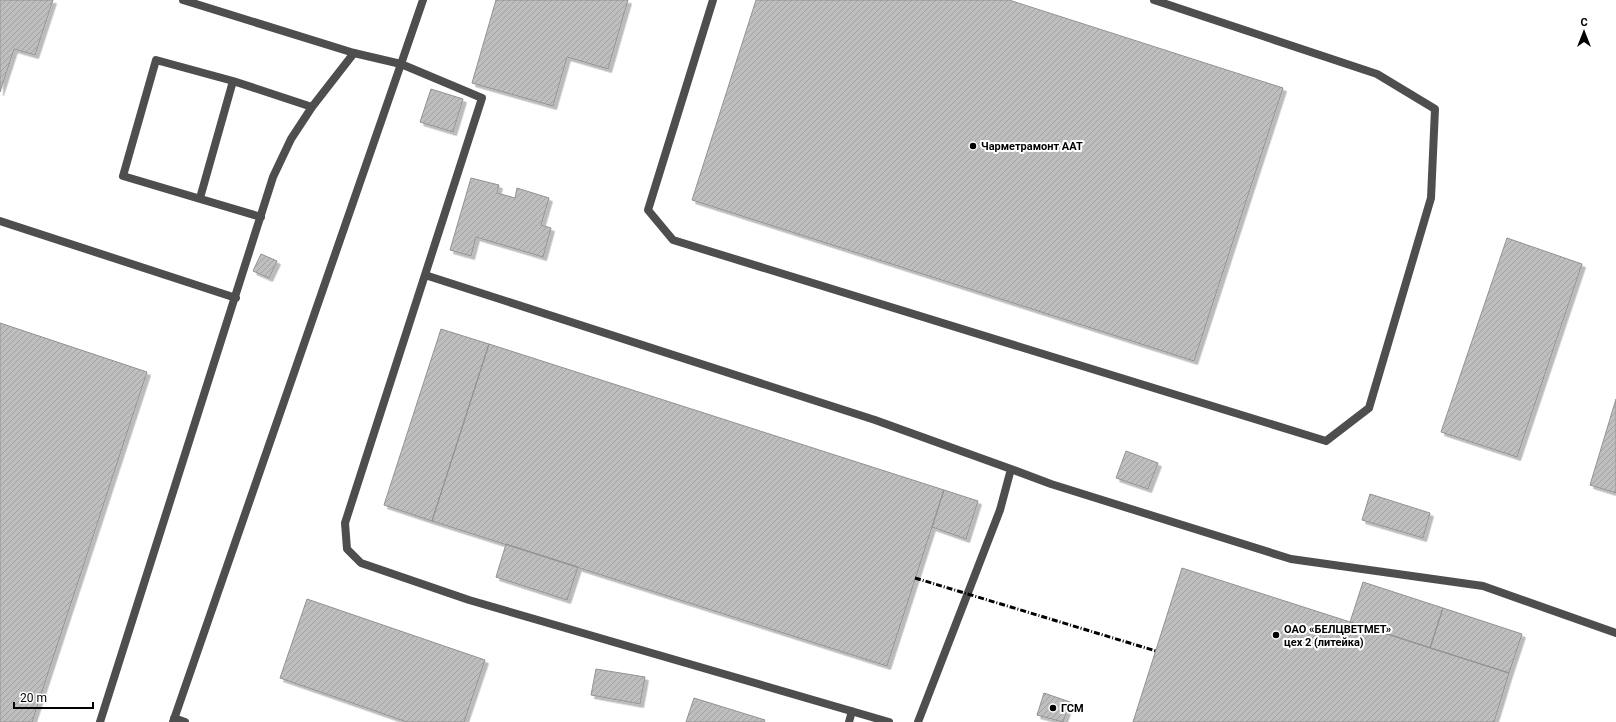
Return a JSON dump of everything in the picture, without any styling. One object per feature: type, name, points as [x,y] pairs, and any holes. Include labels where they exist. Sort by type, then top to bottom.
[{"type":"street","points":[[183,0],[354,53],[401,64],[482,98],[345,523],[347,549],[361,563],[469,600],[889,722]]},
{"type":"street","points":[[185,722],[174,720],[423,0]]},
{"type":"street","points":[[713,0],[648,210],[673,240],[1326,440],[1369,408],[1431,198],[1435,109],[1377,74],[1154,0]]},
{"type":"street","points":[[100,722],[236,298],[273,177],[288,145],[312,107],[354,53]]},
{"type":"street","points":[[261,217],[123,176],[156,60],[233,81],[312,107]]},
{"type":"street","points":[[200,198],[233,81]]},
{"type":"street","points":[[0,221],[236,298]]},
{"type":"street","points":[[425,275],[876,420],[1052,484],[1291,559],[1483,586],[1616,633]]},
{"type":"street","points":[[918,722],[966,594],[1000,510],[1011,468]]},
{"type":"street","points":[[849,722],[852,711]]},
{"type":"building","points":[[0,0],[53,0],[35,55],[14,49],[0,92]]},
{"type":"building","points":[[496,0],[628,0],[608,69],[567,57],[553,106],[472,83]]},
{"type":"building","points":[[756,0],[1009,0],[1283,88],[1194,361],[692,200]]},
{"type":"building","points":[[431,89],[463,99],[453,132],[420,122]]},
{"type":"building","points":[[471,178],[499,185],[497,193],[515,198],[517,188],[549,198],[541,225],[551,228],[543,257],[476,237],[471,256],[450,250]]},
{"type":"building","points":[[1507,238],[1582,264],[1517,457],[1441,432]]},
{"type":"building","points":[[261,254],[277,261],[269,278],[253,271]]},
{"type":"building","points":[[0,323],[147,372],[32,722],[0,722]]},
{"type":"building","points":[[441,329],[489,344],[432,521],[384,505]]},
{"type":"building","points":[[489,344],[944,490],[887,666],[432,521]]},
{"type":"building","points":[[1616,399],[1616,493],[1590,485]]},
{"type":"building","points":[[1126,451],[1158,463],[1148,489],[1116,478]]},
{"type":"building","points":[[944,490],[978,501],[966,539],[932,527]]},
{"type":"building","points":[[1370,494],[1430,513],[1423,538],[1362,520]]},
{"type":"building","points":[[506,544],[578,567],[567,600],[496,577]]},
{"type":"building","name":"ОАО «БЕЛЦВЕТМЕТ» цех 2 (литейка)","points":[[1182,568],[1509,673],[1494,722],[1133,722]]},
{"type":"building","points":[[1363,582],[1443,608],[1430,648],[1350,622]]},
{"type":"building","points":[[307,599],[485,660],[464,722],[407,722],[280,678]]},
{"type":"building","points":[[1443,608],[1522,634],[1509,673],[1430,648]]},
{"type":"building","points":[[596,669],[645,677],[640,704],[591,695]]},
{"type":"building","name":"ГСМ","points":[[1044,693],[1070,702],[1063,722],[1037,715]]},
{"type":"building","points":[[694,698],[765,720],[764,722],[686,722]]},
{"type":"railway","points":[[915,578],[1156,651]]},
{"type":"place","name":"Чарметрамонт ААТ","points":[[973,146]]},
{"type":"place","name":"ОАО «БЕЛЦВЕТМЕТ» цех 2 (литейка)","points":[[1276,635]]},
{"type":"place","name":"ГСМ","points":[[1053,708]]}]
